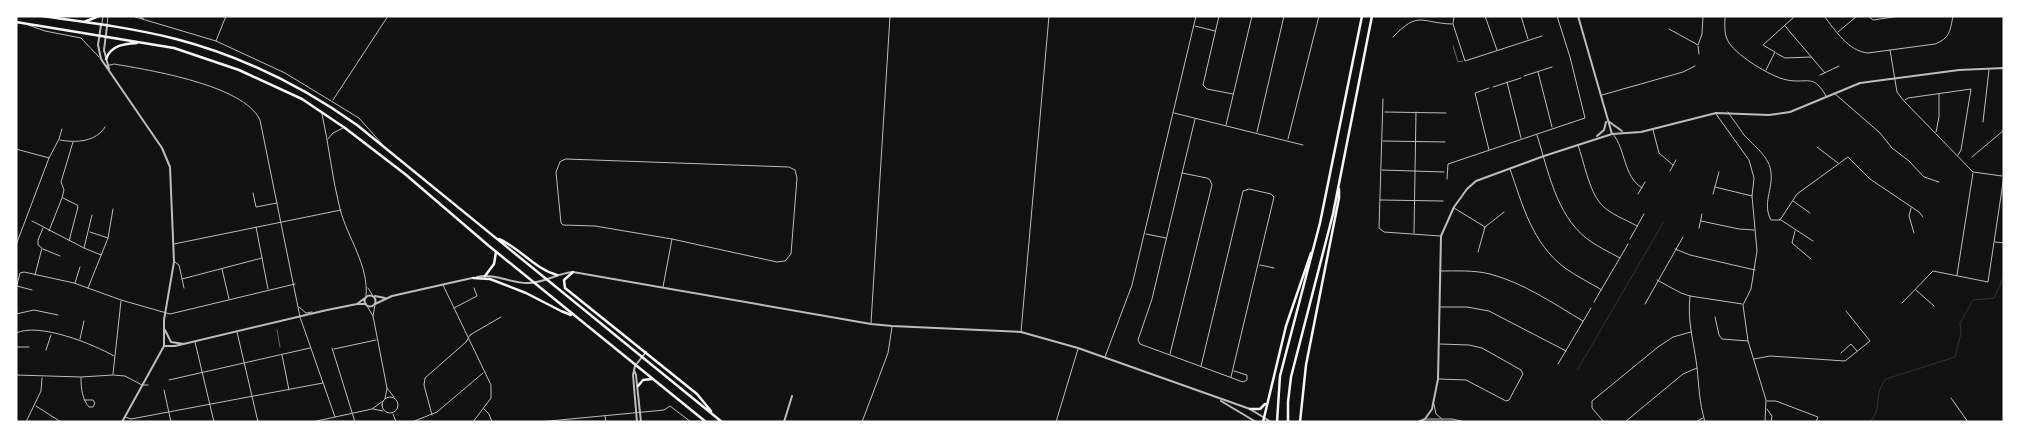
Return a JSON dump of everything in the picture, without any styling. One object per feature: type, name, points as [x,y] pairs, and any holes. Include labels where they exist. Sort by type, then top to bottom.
[{"type":"main road","points":[[42,16],[176,39],[242,61],[275,76],[319,100],[357,125],[716,416]]},
{"type":"main road","points":[[82,22],[99,16]]},
{"type":"main road","points":[[1277,422],[1281,371],[1316,238],[1362,16]]},
{"type":"main road","points":[[1288,422],[1291,377],[1340,182],[1372,16]]},
{"type":"main road","points":[[16,22],[174,48],[218,62],[282,88],[345,128],[434,198],[496,252],[706,422]]},
{"type":"main road","points":[[106,59],[114,48],[141,43]]},
{"type":"main road","points":[[1300,422],[1306,365],[1339,198],[1340,182]]},
{"type":"main road","points":[[496,238],[511,244],[542,269],[557,274]]},
{"type":"main road","points":[[1263,422],[1292,307],[1316,238]]},
{"type":"main road","points":[[485,276],[494,264],[496,252]]},
{"type":"main road","points":[[573,272],[564,280],[565,288],[697,394],[722,422]]},
{"type":"main road","points":[[473,278],[490,279],[526,293],[574,316]]},
{"type":"main road","points":[[638,386],[643,380],[652,379]]},
{"type":"main road","points":[[1250,409],[1262,409],[1267,401]]},
{"type":"street","points":[[101,59],[98,50],[103,16]]},
{"type":"street","points":[[132,16],[216,41],[285,72],[359,118],[389,152]]},
{"type":"street","points":[[139,16],[146,21]]},
{"type":"street","points":[[216,41],[226,16]]},
{"type":"street","points":[[333,101],[388,16]]},
{"type":"street","points":[[871,324],[890,16]]},
{"type":"street","points":[[1021,332],[1049,16]]},
{"type":"street","points":[[1105,357],[1132,285],[1196,16]]},
{"type":"street","points":[[1219,16],[1203,85],[1207,88],[1233,94]]},
{"type":"street","points":[[1226,126],[1252,16]]},
{"type":"street","points":[[1257,133],[1284,16]]},
{"type":"street","points":[[1288,141],[1319,16]]},
{"type":"street","points":[[1454,16],[1453,24],[1465,61],[1542,36]]},
{"type":"street","points":[[1485,16],[1497,50]]},
{"type":"street","points":[[1521,16],[1528,40]]},
{"type":"street","points":[[1447,179],[1448,164],[1585,118],[1558,16]]},
{"type":"street","points":[[1578,16],[1612,134],[1617,140],[1630,175],[1636,184],[1642,188]]},
{"type":"street","points":[[1699,54],[1698,45],[1702,34],[1703,16]]},
{"type":"street","points":[[1725,16],[1726,34],[1732,48],[1736,52],[1787,80],[1815,81],[1820,85],[1827,97]]},
{"type":"street","points":[[1824,16],[1850,47],[1858,52],[1868,53],[1935,44],[1943,41],[1949,34],[1953,16]]},
{"type":"street","points":[[1837,32],[1857,16]]},
{"type":"street","points":[[1868,16],[1873,20],[1900,16]]},
{"type":"street","points":[[107,65],[104,50],[109,17]]},
{"type":"street","points":[[1794,17],[1763,45],[1786,58],[1811,57]]},
{"type":"street","points":[[1393,37],[1406,24],[1417,19],[1453,24]]},
{"type":"street","points":[[20,22],[45,31],[81,38],[107,65],[166,155],[170,167],[174,262],[165,314],[164,346],[122,422]]},
{"type":"street","points":[[1194,26],[1216,31]]},
{"type":"street","points":[[1784,26],[1825,73]]},
{"type":"street","points":[[1669,29],[1698,45]]},
{"type":"street","points":[[1890,50],[1897,92],[1904,101],[1973,172],[2004,176],[1988,282],[1933,271],[1902,303]]},
{"type":"street","points":[[1766,70],[1775,52]]},
{"type":"street","points":[[107,65],[114,64],[180,77],[242,101],[252,108],[260,120],[295,284],[300,317],[335,417]]},
{"type":"street","points":[[1601,95],[1684,72],[1695,66]]},
{"type":"street","points":[[1820,75],[1839,66]]},
{"type":"street","points":[[1524,76],[1552,67]]},
{"type":"street","points":[[1983,122],[1989,68]]},
{"type":"street","points":[[1418,422],[1429,415],[1434,404],[1438,379],[1441,236],[1454,207],[1467,189],[1476,181],[1578,144],[1612,134],[1641,132],[1716,113],[1776,114],[1804,108],[1860,83],[1959,70],[2004,68]]},
{"type":"street","points":[[1538,72],[1552,128]]},
{"type":"street","points":[[1493,87],[1520,78]]},
{"type":"street","points":[[1507,82],[1521,139]]},
{"type":"street","points":[[1489,88],[1475,94],[1489,150]]},
{"type":"street","points":[[1904,101],[1908,98],[1971,89],[1961,150],[1958,156]]},
{"type":"street","points":[[1834,93],[1880,133],[1892,148],[1909,161],[1924,177],[1939,182]]},
{"type":"street","points":[[1936,132],[1939,117],[1939,93]]},
{"type":"street","points":[[1383,99],[1380,230],[1441,236]]},
{"type":"street","points":[[321,111],[341,210],[362,261],[367,288],[367,305],[372,316],[387,388],[383,401],[372,409]]},
{"type":"street","points":[[1384,112],[1446,113]]},
{"type":"street","points":[[1414,234],[1416,112]]},
{"type":"street","points":[[1728,112],[1745,136],[1766,159],[1771,173],[1768,195],[1768,213],[1771,220],[1780,220],[1813,241]]},
{"type":"street","points":[[1174,113],[1304,144]]},
{"type":"street","points":[[1716,113],[1752,166],[1754,178],[1752,196],[1754,230],[1758,251],[1751,289],[1743,305],[1748,341],[1766,400],[1765,422]]},
{"type":"street","points":[[1194,119],[1152,298],[1138,340],[1140,344],[1243,382],[1247,380],[1247,375],[1234,371]]},
{"type":"street","points":[[1607,119],[1614,127],[1624,132]]},
{"type":"street","points":[[1596,138],[1604,130],[1607,119]]},
{"type":"street","points":[[59,139],[73,142],[94,138],[100,134],[104,127]]},
{"type":"street","points":[[328,139],[340,128],[345,128]]},
{"type":"street","points":[[16,245],[62,129]]},
{"type":"street","points":[[1652,129],[1659,153],[1672,165]]},
{"type":"street","points":[[1972,157],[2004,130]]},
{"type":"street","points":[[1537,134],[1562,209],[1570,222],[1587,239],[1620,258]]},
{"type":"street","points":[[1382,141],[1445,142]]},
{"type":"street","points":[[48,231],[62,198],[64,190],[61,182],[68,164],[73,142]]},
{"type":"street","points":[[1578,144],[1594,193],[1600,202],[1608,210],[1637,226]]},
{"type":"street","points":[[1817,147],[1838,163]]},
{"type":"street","points":[[16,149],[49,158]]},
{"type":"street","points":[[1780,220],[1797,194],[1848,157],[1865,176],[1924,217]]},
{"type":"street","points":[[566,159],[789,167],[795,170],[797,178],[791,254],[785,261],[777,262],[672,239],[595,226],[563,225],[560,223],[556,172],[560,162],[566,159]]},
{"type":"street","points":[[1670,171],[1676,160]]},
{"type":"street","points":[[1510,168],[1528,222],[1541,244],[1565,268],[1602,290]]},
{"type":"street","points":[[1381,170],[1444,172]]},
{"type":"street","points":[[1713,194],[1719,172]]},
{"type":"street","points":[[1957,276],[1973,172]]},
{"type":"street","points":[[1170,355],[1212,184],[1207,178],[1182,173]]},
{"type":"street","points":[[1638,194],[1645,182]]},
{"type":"street","points":[[1715,188],[1752,196]]},
{"type":"street","points":[[1201,366],[1243,191],[1248,189],[1272,195],[1274,197],[1259,264],[1231,377]]},
{"type":"street","points":[[253,193],[256,207],[278,203]]},
{"type":"street","points":[[62,198],[77,204],[78,207],[69,241]]},
{"type":"street","points":[[1380,200],[1443,201]]},
{"type":"street","points":[[1792,200],[1810,213]]},
{"type":"street","points":[[1454,207],[1485,227]]},
{"type":"street","points":[[1912,208],[1909,216],[1914,233]]},
{"type":"street","points":[[88,288],[108,238],[113,209]]},
{"type":"street","points":[[173,244],[341,210]]},
{"type":"street","points":[[1478,252],[1485,227],[1504,212]]},
{"type":"street","points":[[1630,239],[1644,214]]},
{"type":"street","points":[[1699,228],[1702,214]]},
{"type":"street","points":[[84,248],[92,215]]},
{"type":"street","points":[[32,221],[48,231],[102,256]]},
{"type":"street","points":[[1701,221],[1739,229],[1754,230]]},
{"type":"street","points":[[256,226],[268,290]]},
{"type":"street","points":[[43,228],[38,244],[42,248],[60,256]]},
{"type":"street","points":[[1796,231],[1792,242],[1811,258]]},
{"type":"street","points":[[89,232],[108,238]]},
{"type":"street","points":[[1145,233],[1166,238]]},
{"type":"street","points":[[1645,304],[1683,237]]},
{"type":"street","points":[[663,288],[672,239]]},
{"type":"street","points":[[1994,242],[2004,243]]},
{"type":"street","points":[[1594,302],[1628,244]]},
{"type":"street","points":[[35,276],[42,248]]},
{"type":"street","points":[[1675,249],[1690,255],[1756,270]]},
{"type":"street","points":[[182,279],[262,258]]},
{"type":"street","points":[[174,262],[179,265],[184,288]]},
{"type":"street","points":[[1259,264],[1274,268]]},
{"type":"street","points":[[74,283],[80,267]]},
{"type":"street","points":[[222,268],[229,300]]},
{"type":"street","points":[[1440,271],[1473,271],[1490,274],[1517,284],[1583,321]]},
{"type":"street","points":[[16,289],[20,273],[24,272],[35,276],[74,283],[165,314],[189,311],[295,284]]},
{"type":"street","points":[[164,346],[171,347],[357,304],[375,304],[385,298],[473,278],[494,276],[527,284],[557,274],[573,272],[871,324],[1021,332],[1105,357],[1250,409],[1271,422]]},
{"type":"street","points":[[1657,280],[1690,296],[1743,305]]},
{"type":"street","points":[[442,284],[493,392],[491,398],[473,422]]},
{"type":"street","points":[[17,286],[32,290]]},
{"type":"street","points":[[367,288],[376,300],[372,316]]},
{"type":"street","points":[[454,309],[477,296],[474,288]]},
{"type":"street","points":[[1916,289],[1934,306]]},
{"type":"street","points":[[357,304],[373,296],[385,298]]},
{"type":"street","points":[[1690,296],[1688,313],[1697,368],[1698,396],[1705,422]]},
{"type":"street","points":[[113,375],[121,300]]},
{"type":"street","points":[[188,306],[189,311]]},
{"type":"street","points":[[298,306],[306,313],[316,313]]},
{"type":"street","points":[[1439,307],[1467,308],[1490,312],[1566,351]]},
{"type":"street","points":[[1558,364],[1591,308]]},
{"type":"street","points":[[16,314],[34,310],[58,315]]},
{"type":"street","points":[[1754,359],[1770,356],[1845,361],[1870,340],[1846,311]]},
{"type":"street","points":[[432,414],[424,385],[425,378],[468,339],[470,335],[501,317]]},
{"type":"street","points":[[1715,317],[1719,336],[1722,340],[1748,341]]},
{"type":"street","points":[[80,340],[84,321]]},
{"type":"street","points":[[862,422],[888,353],[892,326]]},
{"type":"street","points":[[164,328],[171,342],[184,344]]},
{"type":"street","points":[[16,334],[24,330],[80,340],[114,356]]},
{"type":"street","points":[[237,331],[258,422]]},
{"type":"street","points":[[1604,422],[1592,408],[1592,402],[1658,347],[1673,338],[1691,332]]},
{"type":"street","points":[[46,350],[52,334]]},
{"type":"street","points":[[355,422],[333,349],[377,340]]},
{"type":"street","points":[[195,341],[214,422]]},
{"type":"street","points":[[1438,379],[1466,380],[1506,401],[1509,400],[1522,372],[1482,348],[1469,345],[1439,344]]},
{"type":"street","points":[[1841,353],[1851,344],[1857,352]]},
{"type":"street","points":[[16,347],[29,347]]},
{"type":"street","points":[[169,380],[244,364],[281,353],[310,348]]},
{"type":"street","points":[[1056,422],[1078,348]]},
{"type":"street","points":[[639,422],[632,375],[635,366],[646,352]]},
{"type":"street","points":[[281,353],[289,390]]},
{"type":"street","points":[[1625,422],[1683,374],[1697,368]]},
{"type":"street","points":[[412,422],[443,408],[484,372]]},
{"type":"street","points":[[634,372],[638,386],[638,412]]},
{"type":"street","points":[[16,375],[81,377],[113,375],[125,376],[142,385],[148,385]]},
{"type":"street","points":[[26,422],[41,391],[42,377]]},
{"type":"street","points":[[81,377],[84,400],[89,407],[93,407],[95,403],[93,400],[84,400]]},
{"type":"street","points":[[125,417],[131,419],[323,383]]},
{"type":"street","points":[[387,388],[399,405],[393,413]]},
{"type":"street","points":[[164,390],[171,422]]},
{"type":"street","points":[[784,422],[792,396]]},
{"type":"street","points":[[385,398],[394,397]]},
{"type":"street","points":[[1217,398],[1256,422]]},
{"type":"street","points":[[1951,398],[1968,422]]},
{"type":"street","points":[[1766,400],[1776,401],[1816,416],[1818,417],[1816,422]]},
{"type":"street","points":[[383,401],[382,408],[387,412]]},
{"type":"street","points":[[1434,404],[1436,414],[1443,419]]},
{"type":"street","points":[[35,406],[61,422]]},
{"type":"street","points":[[539,422],[664,410],[670,406],[691,422]]},
{"type":"street","points":[[483,408],[489,414],[492,422]]},
{"type":"street","points":[[312,422],[372,409],[393,413]]},
{"type":"street","points":[[1766,409],[1772,416],[1771,422]]},
{"type":"street","points":[[393,413],[396,422]]},
{"type":"street","points":[[606,416],[606,422]]},
{"type":"street","points":[[570,418],[571,422]]},
{"type":"street","points":[[1696,422],[1704,418]]},
{"type":"street","points":[[1424,419],[1458,419],[1465,422]]},
{"type":"lane","points":[[1453,46],[1458,62],[1465,61]]},
{"type":"lane","points":[[277,330],[280,347]]},
{"type":"waterway","points":[[1578,369],[1663,223]]},
{"type":"waterway","points":[[1870,422],[1876,411],[1880,391],[1886,379],[1955,357],[1961,333],[1960,323],[1973,300],[1994,298],[2004,276]]}]
